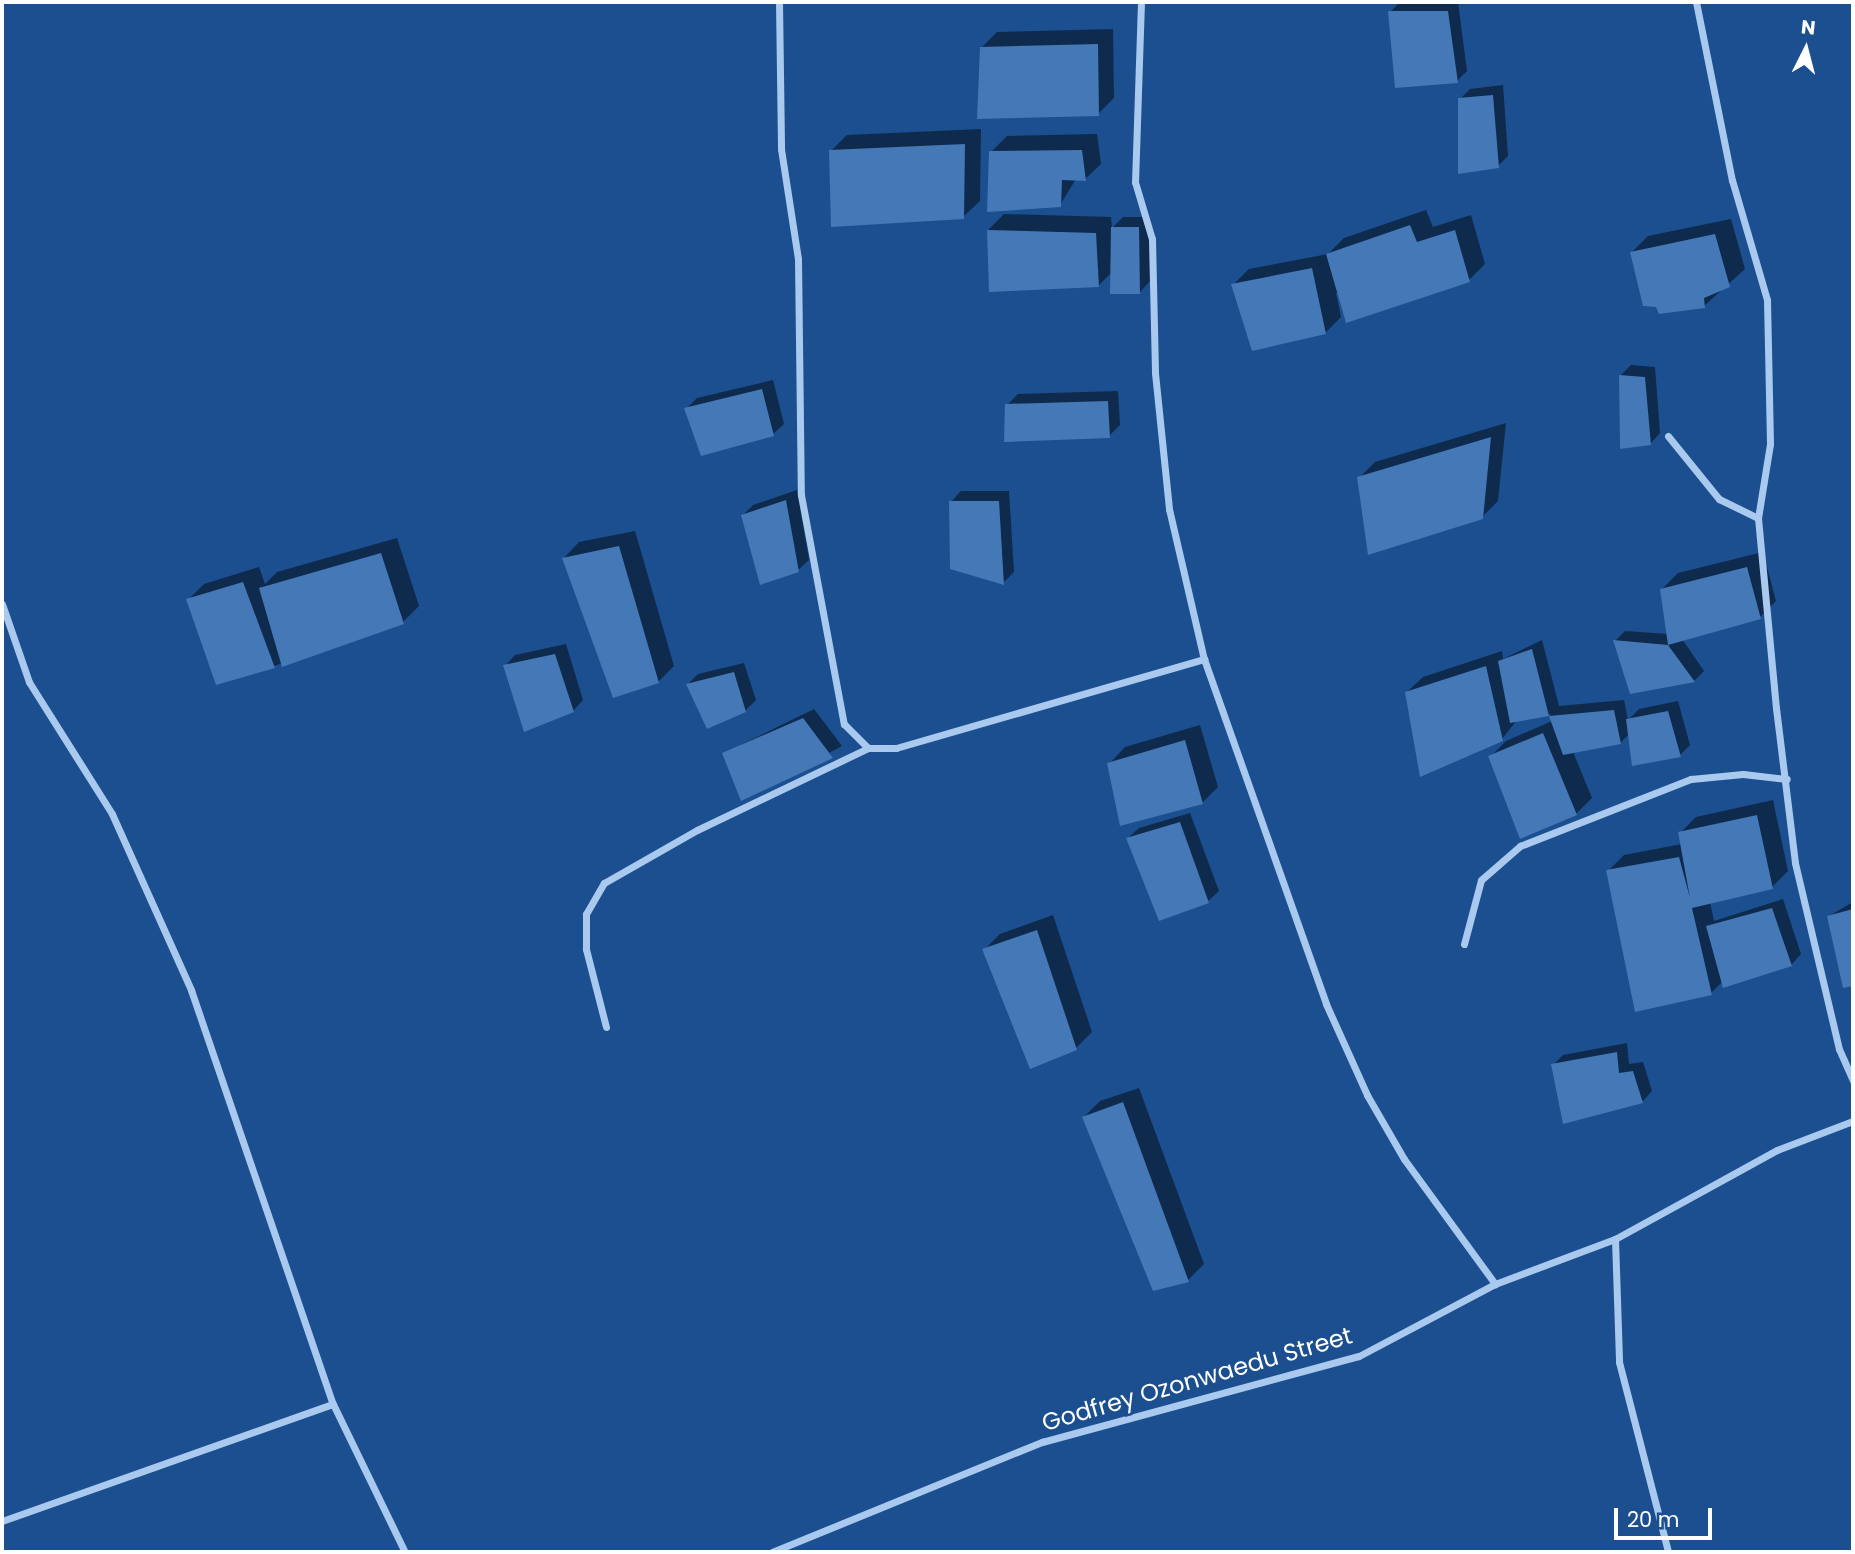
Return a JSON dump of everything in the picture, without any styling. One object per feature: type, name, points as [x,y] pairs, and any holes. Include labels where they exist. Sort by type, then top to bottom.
[{"type":"street","points":[[779,2],[781,149],[798,259],[801,495],[844,724],[869,748]]},
{"type":"street","points":[[1141,2],[1135,182],[1152,239],[1155,373],[1169,509],[1204,659],[1326,1004],[1367,1095],[1411,1169],[1494,1284]]},
{"type":"street","points":[[1696,2],[1732,180],[1767,300],[1770,444],[1758,518],[1795,863],[1839,1049],[1853,1081]]},
{"type":"street","points":[[1668,436],[1719,499],[1758,518]]},
{"type":"street","points":[[2,604],[29,681],[112,814],[191,990],[332,1404],[405,1552]]},
{"type":"street","points":[[606,1027],[586,949],[586,914],[604,883],[697,830],[869,748],[896,748],[1204,659]]},
{"type":"street","points":[[1464,944],[1481,880],[1520,846],[1692,779],[1743,774],[1787,779]]},
{"type":"street","name":"Godfrey Ozonwaedu Street","points":[[772,1552],[1042,1442],[1359,1356],[1494,1284],[1615,1239],[1777,1150],[1853,1121]]},
{"type":"street","points":[[1615,1239],[1619,1362],[1668,1552]]},
{"type":"street","points":[[2,1521],[332,1404]]},
{"type":"building","points":[[1388,11],[1448,11],[1458,83],[1395,88]]},
{"type":"building","points":[[1098,44],[1099,116],[977,119],[980,47]]},
{"type":"building","points":[[1493,95],[1499,168],[1458,174],[1458,98]]},
{"type":"building","points":[[965,144],[964,219],[831,227],[829,150]]},
{"type":"building","points":[[1082,150],[1086,181],[1062,180],[1061,207],[987,212],[989,151]]},
{"type":"building","points":[[1410,225],[1417,242],[1455,230],[1470,282],[1346,323],[1326,254]]},
{"type":"building","points":[[1111,227],[1139,227],[1140,294],[1110,294]]},
{"type":"building","points":[[987,230],[1096,233],[1099,287],[989,292]]},
{"type":"building","points":[[1715,234],[1730,287],[1704,298],[1705,308],[1659,314],[1656,307],[1643,306],[1630,252]]},
{"type":"building","points":[[1312,268],[1326,334],[1252,351],[1231,284]]},
{"type":"building","points":[[1619,375],[1645,377],[1651,445],[1620,449]]},
{"type":"building","points":[[762,389],[774,436],[701,456],[684,408]]},
{"type":"building","points":[[1108,401],[1110,438],[1004,442],[1005,404]]},
{"type":"building","points":[[1491,437],[1483,519],[1368,555],[1357,477]]},
{"type":"building","points":[[786,500],[799,572],[760,585],[741,515]]},
{"type":"building","points":[[949,501],[999,501],[1004,585],[950,569]]},
{"type":"building","points":[[619,546],[659,683],[613,698],[562,558]]},
{"type":"building","points":[[381,553],[404,624],[282,667],[259,588]]},
{"type":"building","points":[[1747,567],[1761,619],[1668,645],[1660,589]]},
{"type":"building","points":[[243,582],[275,668],[216,685],[186,599]]},
{"type":"building","points":[[1613,640],[1668,645],[1695,682],[1630,694]]},
{"type":"building","points":[[1532,649],[1549,716],[1510,723],[1498,661]]},
{"type":"building","points":[[555,654],[574,712],[524,732],[503,665]]},
{"type":"building","points":[[1486,666],[1503,741],[1420,777],[1405,692]]},
{"type":"building","points":[[734,672],[746,712],[707,729],[686,684]]},
{"type":"building","points":[[1614,710],[1621,744],[1563,755],[1549,716]]},
{"type":"building","points":[[1668,711],[1681,757],[1632,766],[1626,719]]},
{"type":"building","points":[[803,718],[833,758],[741,801],[722,753]]},
{"type":"building","points":[[1543,733],[1577,815],[1520,839],[1488,756]]},
{"type":"building","points":[[1185,740],[1203,804],[1120,826],[1107,763]]},
{"type":"building","points":[[1757,815],[1773,889],[1692,908],[1712,995],[1635,1012],[1606,870],[1679,857],[1690,898],[1678,832]]},
{"type":"building","points":[[1180,822],[1209,903],[1159,921],[1126,838]]},
{"type":"building","points":[[1772,908],[1792,966],[1723,988],[1706,926]]},
{"type":"building","points":[[1853,909],[1853,986],[1843,988],[1827,916]]},
{"type":"building","points":[[1037,930],[1077,1050],[1030,1069],[982,949]]},
{"type":"building","points":[[1617,1052],[1619,1073],[1633,1071],[1643,1103],[1563,1124],[1551,1064]]},
{"type":"building","points":[[1123,1102],[1189,1282],[1153,1291],[1082,1117]]}]
